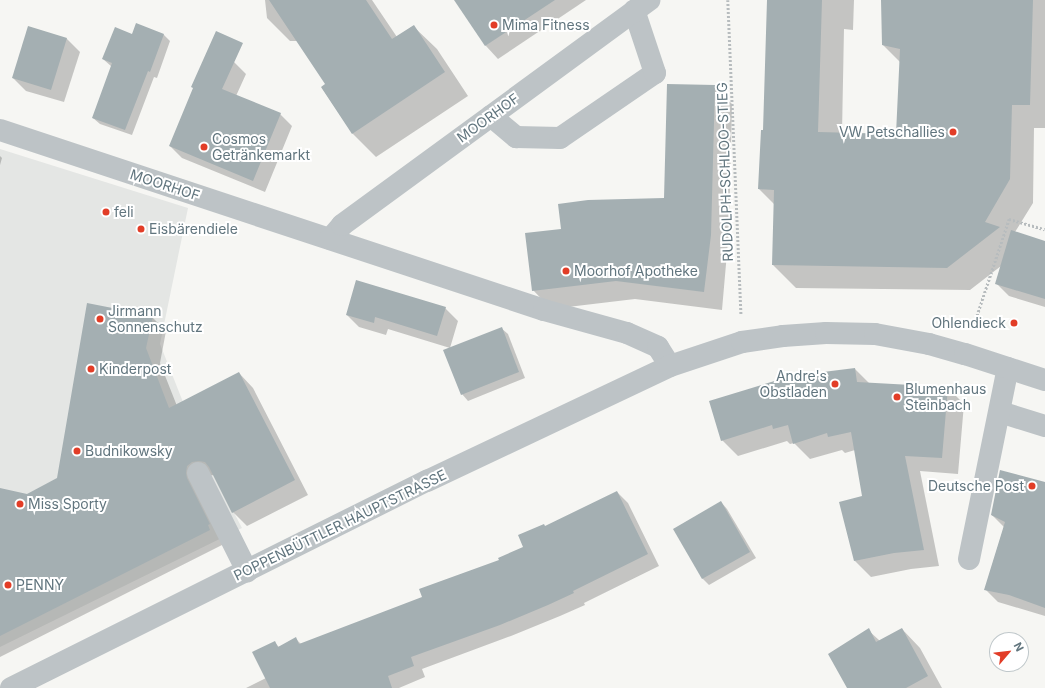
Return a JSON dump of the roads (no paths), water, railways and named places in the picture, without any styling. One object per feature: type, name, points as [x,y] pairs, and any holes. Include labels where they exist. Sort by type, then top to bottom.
[{"type":"street","name":"MOORHOF","points":[[330,239],[342,225],[642,5]]},
{"type":"street","points":[[491,116],[516,137],[560,138],[655,73],[642,5]]},
{"type":"street","name":"MOORHOF","points":[[0,130],[544,310],[627,333],[658,347],[670,366]]},
{"type":"street","name":"POPPENBÜTTLER HAUPTSTRASSE","points":[[11,688],[427,481],[670,366],[742,342],[783,336],[819,334],[875,334],[929,344],[1045,380]]},
{"type":"street","points":[[969,559],[1008,368]]},
{"type":"street","points":[[1000,412],[1045,426]]},
{"type":"street","points":[[198,473],[247,571]]},
{"type":"place","name":"Mima Fitness","points":[[494,25]]},
{"type":"place","name":"VW Petschallies","points":[[953,132]]},
{"type":"place","name":"Cosmos Getränkemarkt","points":[[204,147]]},
{"type":"place","name":"feli","points":[[106,212]]},
{"type":"place","name":"Eisbärendiele","points":[[141,229]]},
{"type":"place","name":"Moorhof Apotheke","points":[[566,271]]},
{"type":"place","name":"Jirmann Sonnenschutz","points":[[100,319]]},
{"type":"place","name":"Ohlendieck","points":[[1014,323]]},
{"type":"place","name":"Kinderpost","points":[[91,369]]},
{"type":"place","name":"Andre's Obstladen","points":[[835,384]]},
{"type":"place","name":"Blumenhaus Steinbach","points":[[897,397]]},
{"type":"place","name":"Budnikowsky","points":[[77,451]]},
{"type":"place","name":"Deutsche Post","points":[[1032,486]]},
{"type":"place","name":"Miss Sporty","points":[[20,504]]},
{"type":"place","name":"PENNY","points":[[8,585]]}]
